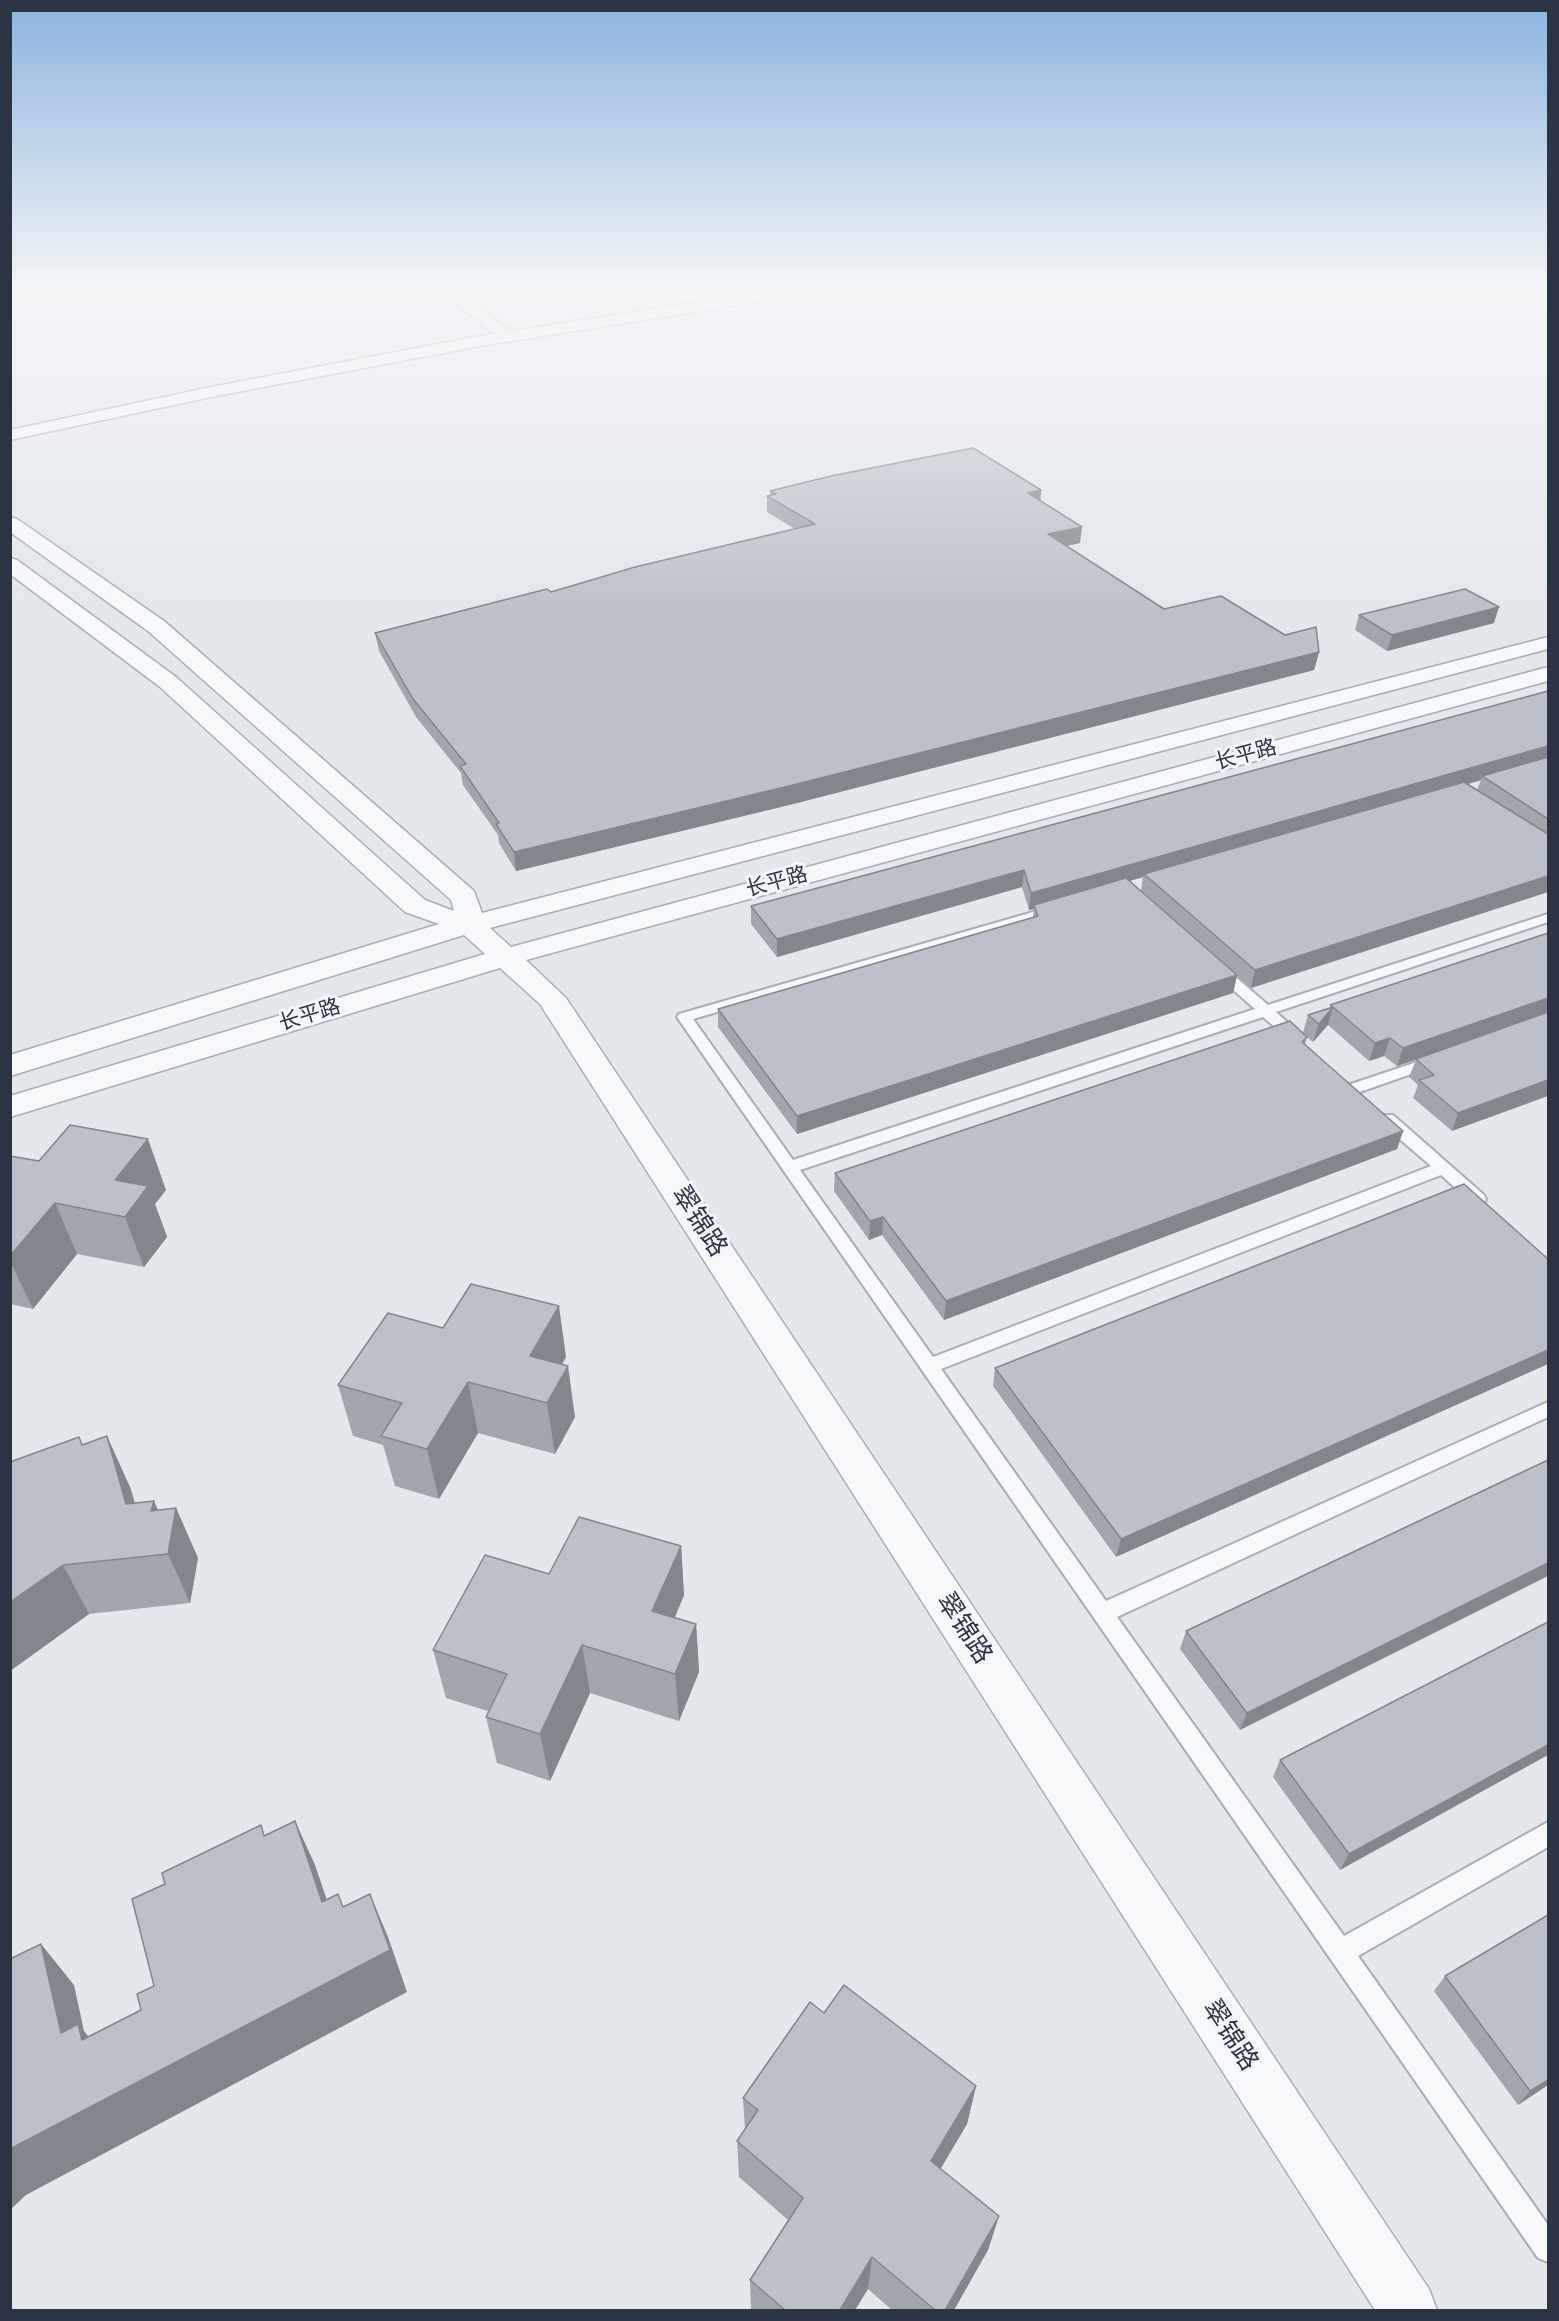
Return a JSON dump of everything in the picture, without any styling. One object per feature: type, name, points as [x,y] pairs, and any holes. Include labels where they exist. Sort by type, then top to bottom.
[{"type":"street","points":[[10,423],[159,393]]},
{"type":"street","points":[[10,435],[205,393]]},
{"type":"street","points":[[10,522],[165,634],[464,897],[472,927]]},
{"type":"street","name":"翠锦路","points":[[10,564],[168,682],[415,906],[472,927],[508,956],[551,998],[1408,2310]]},
{"type":"street","name":"长平路","points":[[10,1066],[423,937],[472,927],[1548,644]]},
{"type":"street","name":"长平路","points":[[10,1107],[508,956],[1548,674]]},
{"type":"lane","points":[[1070,905],[684,1017],[1548,2248]]},
{"type":"lane","points":[[790,1167],[1548,918]]},
{"type":"lane","points":[[1205,958],[1310,1050]]},
{"type":"lane","points":[[1451,1055],[1350,1085],[1487,1207]]},
{"type":"lane","points":[[929,1366],[1443,1168]]},
{"type":"lane","points":[[1103,1613],[1548,1409]]},
{"type":"lane","points":[[1341,1952],[1548,1834]]},
{"type":"building","points":[[973,448],[1041,490],[1028,493],[1082,527],[1048,534],[1164,609],[1221,596],[1285,635],[1316,627],[1319,652],[789,786],[514,852],[496,824],[499,823],[460,766],[466,764],[413,699],[375,633],[547,589],[551,592],[635,567],[815,524],[767,496],[776,494],[770,491],[831,476]]},
{"type":"building","points":[[1465,589],[1499,607],[1392,635],[1359,615]]},
{"type":"building","points":[[1548,691],[1548,746],[1031,893],[1024,870],[777,939],[751,906]]},
{"type":"building","points":[[1548,757],[1548,819],[1482,776]]},
{"type":"building","points":[[1464,782],[1548,834],[1548,876],[1255,970],[1144,874]]},
{"type":"building","points":[[1126,878],[1237,975],[797,1116],[718,1009],[1038,916],[1034,905]]},
{"type":"building","points":[[1548,933],[1548,998],[1403,1048],[1390,1038],[1375,1043],[1330,1005]]},
{"type":"building","points":[[1333,1007],[1319,1024],[1308,1015]]},
{"type":"building","points":[[1548,1012],[1548,1080],[1458,1113],[1419,1080],[1434,1075],[1416,1059]]},
{"type":"building","points":[[1290,1021],[1307,1037],[1302,1042],[1403,1131],[946,1301],[883,1217],[870,1221],[835,1173]]},
{"type":"building","points":[[70,1125],[148,1139],[115,1180],[148,1186],[125,1217],[55,1203],[10,1256],[10,1156],[39,1161]]},
{"type":"building","points":[[1464,1184],[1548,1259],[1548,1350],[1121,1539],[995,1368]]},
{"type":"building","points":[[471,1284],[559,1306],[530,1356],[568,1366],[547,1403],[468,1382],[427,1449],[381,1436],[402,1403],[338,1385],[388,1313],[443,1328]]},
{"type":"building","points":[[107,1436],[126,1504],[154,1501],[151,1511],[176,1508],[168,1554],[63,1565],[10,1602],[10,1462],[79,1437],[82,1445]]},
{"type":"building","points":[[1548,1460],[1548,1563],[1247,1713],[1186,1631]]},
{"type":"building","points":[[579,1517],[681,1546],[652,1611],[696,1624],[675,1674],[582,1645],[540,1734],[486,1717],[507,1674],[433,1650],[485,1555],[549,1574]]},
{"type":"building","points":[[1548,1622],[1548,1745],[1349,1854],[1280,1760]]},
{"type":"building","points":[[295,1821],[322,1902],[338,1894],[343,1907],[370,1894],[390,1950],[10,2149],[10,1959],[41,1944],[61,2033],[78,2024],[82,2040],[141,2010],[137,1994],[154,1986],[132,1899],[165,1884],[162,1873],[261,1825],[264,1836]]},
{"type":"building","points":[[1548,1915],[1548,2080],[1530,2091],[1445,1976]]},
{"type":"building","points":[[844,1985],[976,2086],[931,2161],[999,2216],[945,2310],[935,2310],[872,2257],[840,2310],[785,2310],[750,2280],[803,2198],[737,2141],[758,2110],[743,2098],[810,2002],[824,2013]]}]
